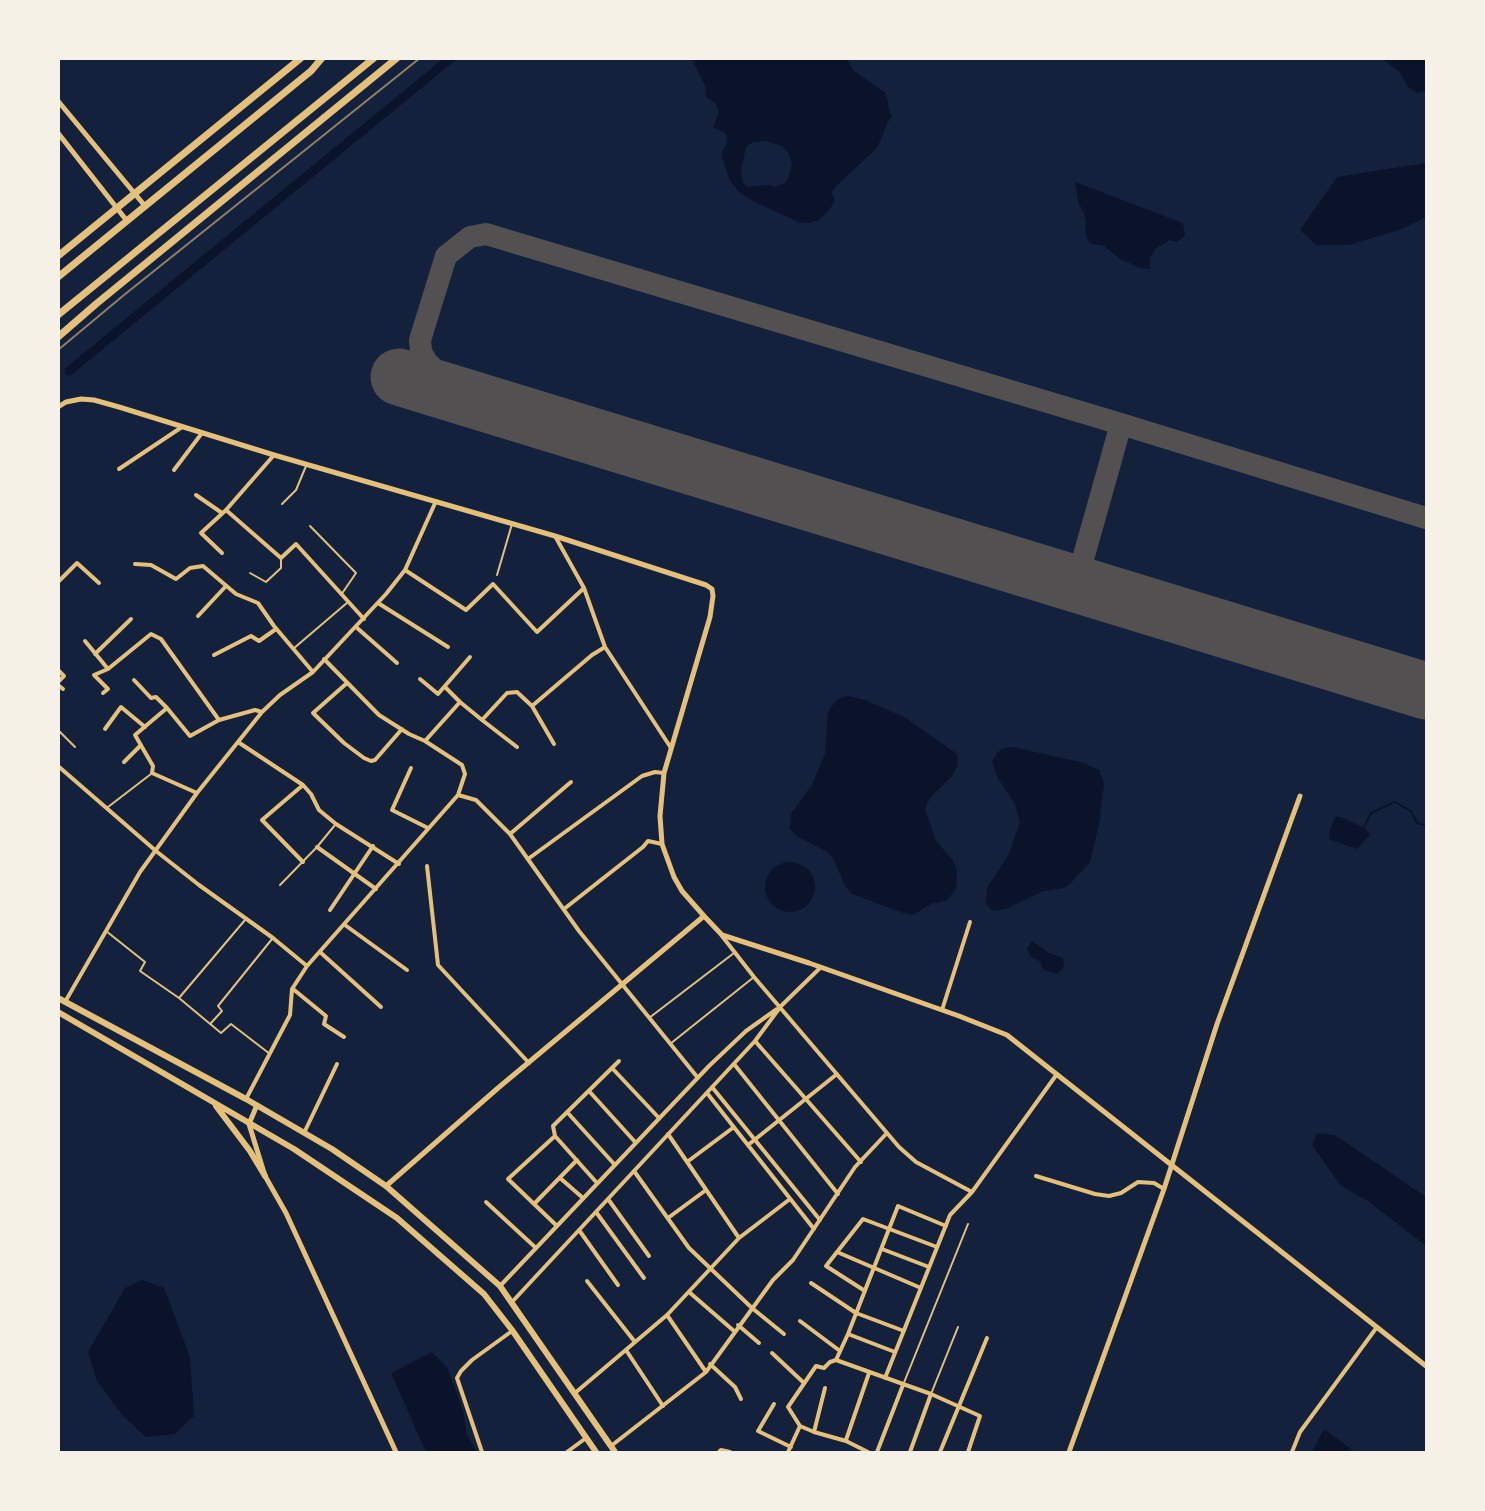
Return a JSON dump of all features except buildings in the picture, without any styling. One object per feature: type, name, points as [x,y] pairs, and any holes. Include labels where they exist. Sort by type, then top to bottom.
[{"type":"highway","points":[[58,256],[301,58]]},
{"type":"highway","points":[[58,277],[311,71],[322,58]]},
{"type":"highway","points":[[58,315],[374,58]]},
{"type":"highway","points":[[58,337],[396,58]]},
{"type":"highway","points":[[256,154],[265,166]]},
{"type":"main road","points":[[58,998],[257,1105],[386,1185],[500,1286],[613,1449]]},
{"type":"main road","points":[[58,1012],[323,1168],[397,1218],[484,1294],[512,1330],[596,1452]]},
{"type":"main road","points":[[214,1103],[266,1176]]},
{"type":"street","points":[[58,101],[145,206]]},
{"type":"street","points":[[58,133],[127,221]]},
{"type":"street","points":[[58,407],[74,400],[94,400],[274,455],[555,536],[700,582],[712,589],[710,617],[664,773],[660,816],[662,844],[678,884],[886,1134],[916,1162],[972,1192]]},
{"type":"street","points":[[119,470],[183,427]]},
{"type":"street","points":[[174,470],[202,433]]},
{"type":"street","points":[[222,553],[201,533],[224,512],[274,455]]},
{"type":"street","points":[[196,495],[224,512],[281,558],[296,544],[364,619]]},
{"type":"street","points":[[65,1002],[140,872],[197,793],[262,712],[280,695],[313,672],[378,603],[405,570],[436,501]]},
{"type":"street","points":[[555,536],[584,588],[605,647],[672,749]]},
{"type":"street","points":[[58,582],[77,564],[99,583]]},
{"type":"street","points":[[135,564],[150,565],[176,579],[190,567],[203,566],[236,594],[258,603],[276,629],[313,672]]},
{"type":"street","points":[[405,570],[466,610],[493,584],[537,632],[584,588]]},
{"type":"street","points":[[198,616],[226,586]]},
{"type":"street","points":[[378,603],[448,647]]},
{"type":"street","points":[[95,654],[131,619]]},
{"type":"street","points":[[356,627],[397,663]]},
{"type":"street","points":[[214,655],[251,636],[259,641],[276,629]]},
{"type":"street","points":[[103,693],[108,689],[94,675],[108,669],[151,634],[161,639],[219,720]]},
{"type":"street","points":[[85,641],[108,669]]},
{"type":"street","points":[[532,706],[592,655],[605,647]]},
{"type":"street","points":[[420,679],[438,694],[470,657]]},
{"type":"street","points":[[246,1099],[290,1015],[292,989],[307,966],[458,795],[465,774],[462,765],[379,715],[324,659]]},
{"type":"street","points":[[58,670],[64,676],[58,683],[63,689]]},
{"type":"street","points":[[134,680],[151,698],[156,697],[167,708],[190,736],[219,720],[255,710],[262,712]]},
{"type":"street","points":[[347,683],[313,713],[344,743],[364,758],[370,761],[375,760],[402,729]]},
{"type":"street","points":[[445,687],[460,702],[517,747]]},
{"type":"street","points":[[482,720],[507,693],[517,692],[532,706],[554,744]]},
{"type":"street","points":[[425,741],[460,702]]},
{"type":"street","points":[[105,729],[121,707],[144,727]]},
{"type":"street","points":[[167,708],[135,735],[153,766],[152,773],[197,793]]},
{"type":"street","points":[[238,742],[303,785],[311,794],[319,810],[336,824],[399,864]]},
{"type":"street","points":[[124,762],[141,745]]},
{"type":"street","points":[[58,766],[156,851],[199,885],[247,918],[307,966]]},
{"type":"street","points":[[411,768],[392,810],[428,828]]},
{"type":"street","points":[[528,859],[642,776],[655,772],[664,773]]},
{"type":"street","points":[[510,834],[571,782]]},
{"type":"street","points":[[303,785],[262,820],[303,862]]},
{"type":"street","points":[[458,795],[476,800],[510,834],[622,985],[698,1078]]},
{"type":"street","points":[[1069,1452],[1173,1164],[1217,1024],[1300,796]]},
{"type":"street","points":[[564,909],[648,841],[662,844]]},
{"type":"street","points":[[330,910],[373,846]]},
{"type":"street","points":[[317,847],[376,890]]},
{"type":"street","points":[[427,866],[438,964],[529,1063]]},
{"type":"street","points":[[386,1185],[704,916]]},
{"type":"street","points":[[942,1010],[970,922]]},
{"type":"street","points":[[345,925],[406,970]]},
{"type":"street","points":[[722,935],[942,1010],[1007,1035],[1426,1366]]},
{"type":"street","points":[[320,952],[381,1007]]},
{"type":"street","points":[[500,1286],[698,1078],[746,1031],[780,1006],[820,968]]},
{"type":"street","points":[[292,989],[326,1016],[324,1024],[344,1037]]},
{"type":"street","points":[[512,1302],[755,1041],[780,1006]]},
{"type":"street","points":[[755,1041],[861,1162]]},
{"type":"street","points":[[597,1183],[555,1136],[552,1126],[620,1061]]},
{"type":"street","points":[[304,1133],[338,1064]]},
{"type":"street","points":[[734,1064],[838,1194]]},
{"type":"street","points":[[612,1068],[659,1118]]},
{"type":"street","points":[[748,1145],[837,1074]]},
{"type":"street","points":[[885,1378],[950,1215],[972,1192],[1057,1074]]},
{"type":"street","points":[[712,1087],[820,1220]]},
{"type":"street","points":[[589,1090],[636,1143]]},
{"type":"street","points":[[707,1093],[814,1229]]},
{"type":"street","points":[[257,1105],[249,1124],[266,1176],[286,1213],[396,1452]]},
{"type":"street","points":[[567,1112],[615,1165]]},
{"type":"street","points":[[687,1162],[734,1127]]},
{"type":"street","points":[[668,1134],[739,1238]]},
{"type":"street","points":[[613,1449],[706,1372],[738,1325],[773,1280],[793,1260],[861,1162],[886,1134]]},
{"type":"street","points":[[555,1136],[508,1179],[557,1226]]},
{"type":"street","points":[[534,1204],[577,1160]]},
{"type":"street","points":[[634,1171],[689,1248],[752,1308],[784,1334]]},
{"type":"street","points":[[1036,1176],[1109,1196],[1121,1193],[1138,1182],[1154,1183],[1164,1189]]},
{"type":"street","points":[[560,1178],[583,1198]]},
{"type":"street","points":[[668,1218],[706,1190]]},
{"type":"street","points":[[608,1199],[649,1256]]},
{"type":"street","points":[[574,1394],[667,1315],[739,1238],[790,1199]]},
{"type":"street","points":[[486,1202],[536,1248]]},
{"type":"street","points":[[836,1360],[898,1206],[946,1226]]},
{"type":"street","points":[[596,1212],[644,1278]]},
{"type":"street","points":[[865,1291],[826,1266],[863,1219],[937,1247]]},
{"type":"street","points":[[579,1230],[618,1285]]},
{"type":"street","points":[[882,1249],[929,1267]]},
{"type":"street","points":[[837,1252],[921,1288]]},
{"type":"street","points":[[587,1281],[635,1342]]},
{"type":"street","points":[[811,1283],[856,1313],[904,1331]]},
{"type":"street","points":[[689,1292],[734,1332]]},
{"type":"street","points":[[667,1315],[706,1372]]},
{"type":"street","points":[[800,1321],[840,1351]]},
{"type":"street","points":[[738,1325],[759,1343]]},
{"type":"street","points":[[1292,1452],[1300,1432],[1377,1327]]},
{"type":"street","points":[[482,1452],[457,1378],[460,1371],[472,1360],[512,1330]]},
{"type":"street","points":[[848,1334],[896,1352]]},
{"type":"street","points":[[940,1452],[987,1338]]},
{"type":"street","points":[[626,1350],[663,1406]]},
{"type":"street","points":[[772,1353],[804,1383]]},
{"type":"street","points":[[868,1452],[846,1441],[800,1426],[788,1407],[816,1366],[824,1368],[836,1360],[931,1394],[980,1416],[968,1452]]},
{"type":"street","points":[[710,1364],[735,1388],[741,1399]]},
{"type":"street","points":[[846,1441],[869,1373]]},
{"type":"street","points":[[877,1452],[903,1385]]},
{"type":"street","points":[[814,1432],[825,1388]]},
{"type":"street","points":[[910,1452],[931,1394]]},
{"type":"street","points":[[774,1404],[758,1431],[791,1447]]},
{"type":"street","points":[[788,1452],[800,1426]]},
{"type":"street","points":[[567,1452],[586,1438]]},
{"type":"street","points":[[719,1452],[722,1450],[730,1452]]},
{"type":"lane","points":[[282,504],[296,490],[306,464]]},
{"type":"lane","points":[[496,575],[512,524]]},
{"type":"lane","points":[[310,526],[356,573],[341,595]]},
{"type":"lane","points":[[250,573],[266,582],[281,568],[281,558]]},
{"type":"lane","points":[[293,649],[348,602]]},
{"type":"lane","points":[[58,730],[75,747]]},
{"type":"lane","points":[[108,807],[152,773]]},
{"type":"lane","points":[[280,885],[336,824]]},
{"type":"lane","points":[[179,998],[247,918]]},
{"type":"lane","points":[[106,931],[145,962],[140,971],[179,998],[221,1033],[231,1024],[270,1054]]},
{"type":"lane","points":[[211,1023],[222,1011],[218,1006],[273,938]]},
{"type":"lane","points":[[649,1018],[734,954]]},
{"type":"lane","points":[[670,1044],[754,977]]},
{"type":"lane","points":[[903,1385],[968,1224]]},
{"type":"lane","points":[[931,1394],[958,1327]]},
{"type":"water","points":[[692,59],[847,59],[854,71],[886,93],[890,114],[893,116],[877,148],[833,189],[835,200],[830,209],[819,220],[808,223],[798,222],[753,201],[738,191],[730,181],[722,157],[727,143],[726,134],[713,127],[718,108],[706,97],[705,86]],"holes":[[[766,141],[782,146],[789,154],[792,165],[785,183],[775,187],[766,185],[748,187],[743,183],[741,170],[746,147],[753,142]]]},
{"type":"water","points":[[1383,59],[1426,59],[1426,91],[1417,93],[1408,87],[1400,73]]},
{"type":"water","points":[[1426,163],[1426,217],[1402,229],[1349,245],[1316,245],[1300,230],[1337,177]]},
{"type":"water","points":[[1075,182],[1183,223],[1185,236],[1177,242],[1170,240],[1155,249],[1150,258],[1150,269],[1140,268],[1120,259],[1104,246],[1092,244],[1087,240],[1086,222],[1078,202]]},
{"type":"water","points":[[848,696],[865,700],[906,718],[957,754],[958,765],[952,776],[930,798],[925,809],[936,841],[952,859],[957,870],[956,889],[947,900],[931,904],[913,915],[852,894],[845,886],[833,858],[827,852],[795,835],[790,829],[791,814],[813,783],[825,753],[828,712],[835,702]]},
{"type":"water","points":[[1013,747],[1084,763],[1099,770],[1104,783],[1099,824],[1090,862],[1070,884],[1064,888],[1043,891],[1006,909],[993,911],[986,904],[987,888],[1009,854],[1020,822],[1015,804],[997,777],[992,762],[1002,749]]},
{"type":"water","points":[[1335,817],[1341,817],[1366,829],[1370,835],[1357,849],[1329,839]]},
{"type":"water","points":[[790,862],[808,869],[815,887],[808,905],[790,912],[772,905],[765,887],[772,869]]},
{"type":"water","points":[[1032,941],[1049,953],[1063,958],[1064,965],[1061,971],[1057,974],[1046,971],[1042,968],[1041,962],[1030,956],[1027,949]]},
{"type":"water","points":[[1317,1133],[1335,1135],[1426,1197],[1426,1246],[1368,1201],[1341,1186],[1312,1145]]},
{"type":"water","points":[[142,1280],[164,1288],[190,1357],[194,1416],[175,1434],[146,1437],[123,1416],[97,1381],[88,1352],[125,1288]]},
{"type":"water","points":[[432,1352],[447,1367],[463,1410],[467,1435],[477,1452],[426,1452],[391,1373]]},
{"type":"water","points":[[1324,1429],[1355,1452],[1312,1452]]},
{"type":"waterway","points":[[69,371],[451,58]]},
{"type":"waterway","points":[[1364,827],[1371,813],[1395,802],[1411,811],[1417,823],[1426,825]]},
{"type":"taxiway","points":[[475,401],[441,376],[427,362],[421,352],[420,340],[446,256],[470,237],[486,234],[1426,518]]},
{"type":"taxiway","points":[[1076,584],[1121,424]]},
{"type":"runway","points":[[399,377],[1426,691]]},
{"type":"railway","points":[[58,350],[420,58]]}]
